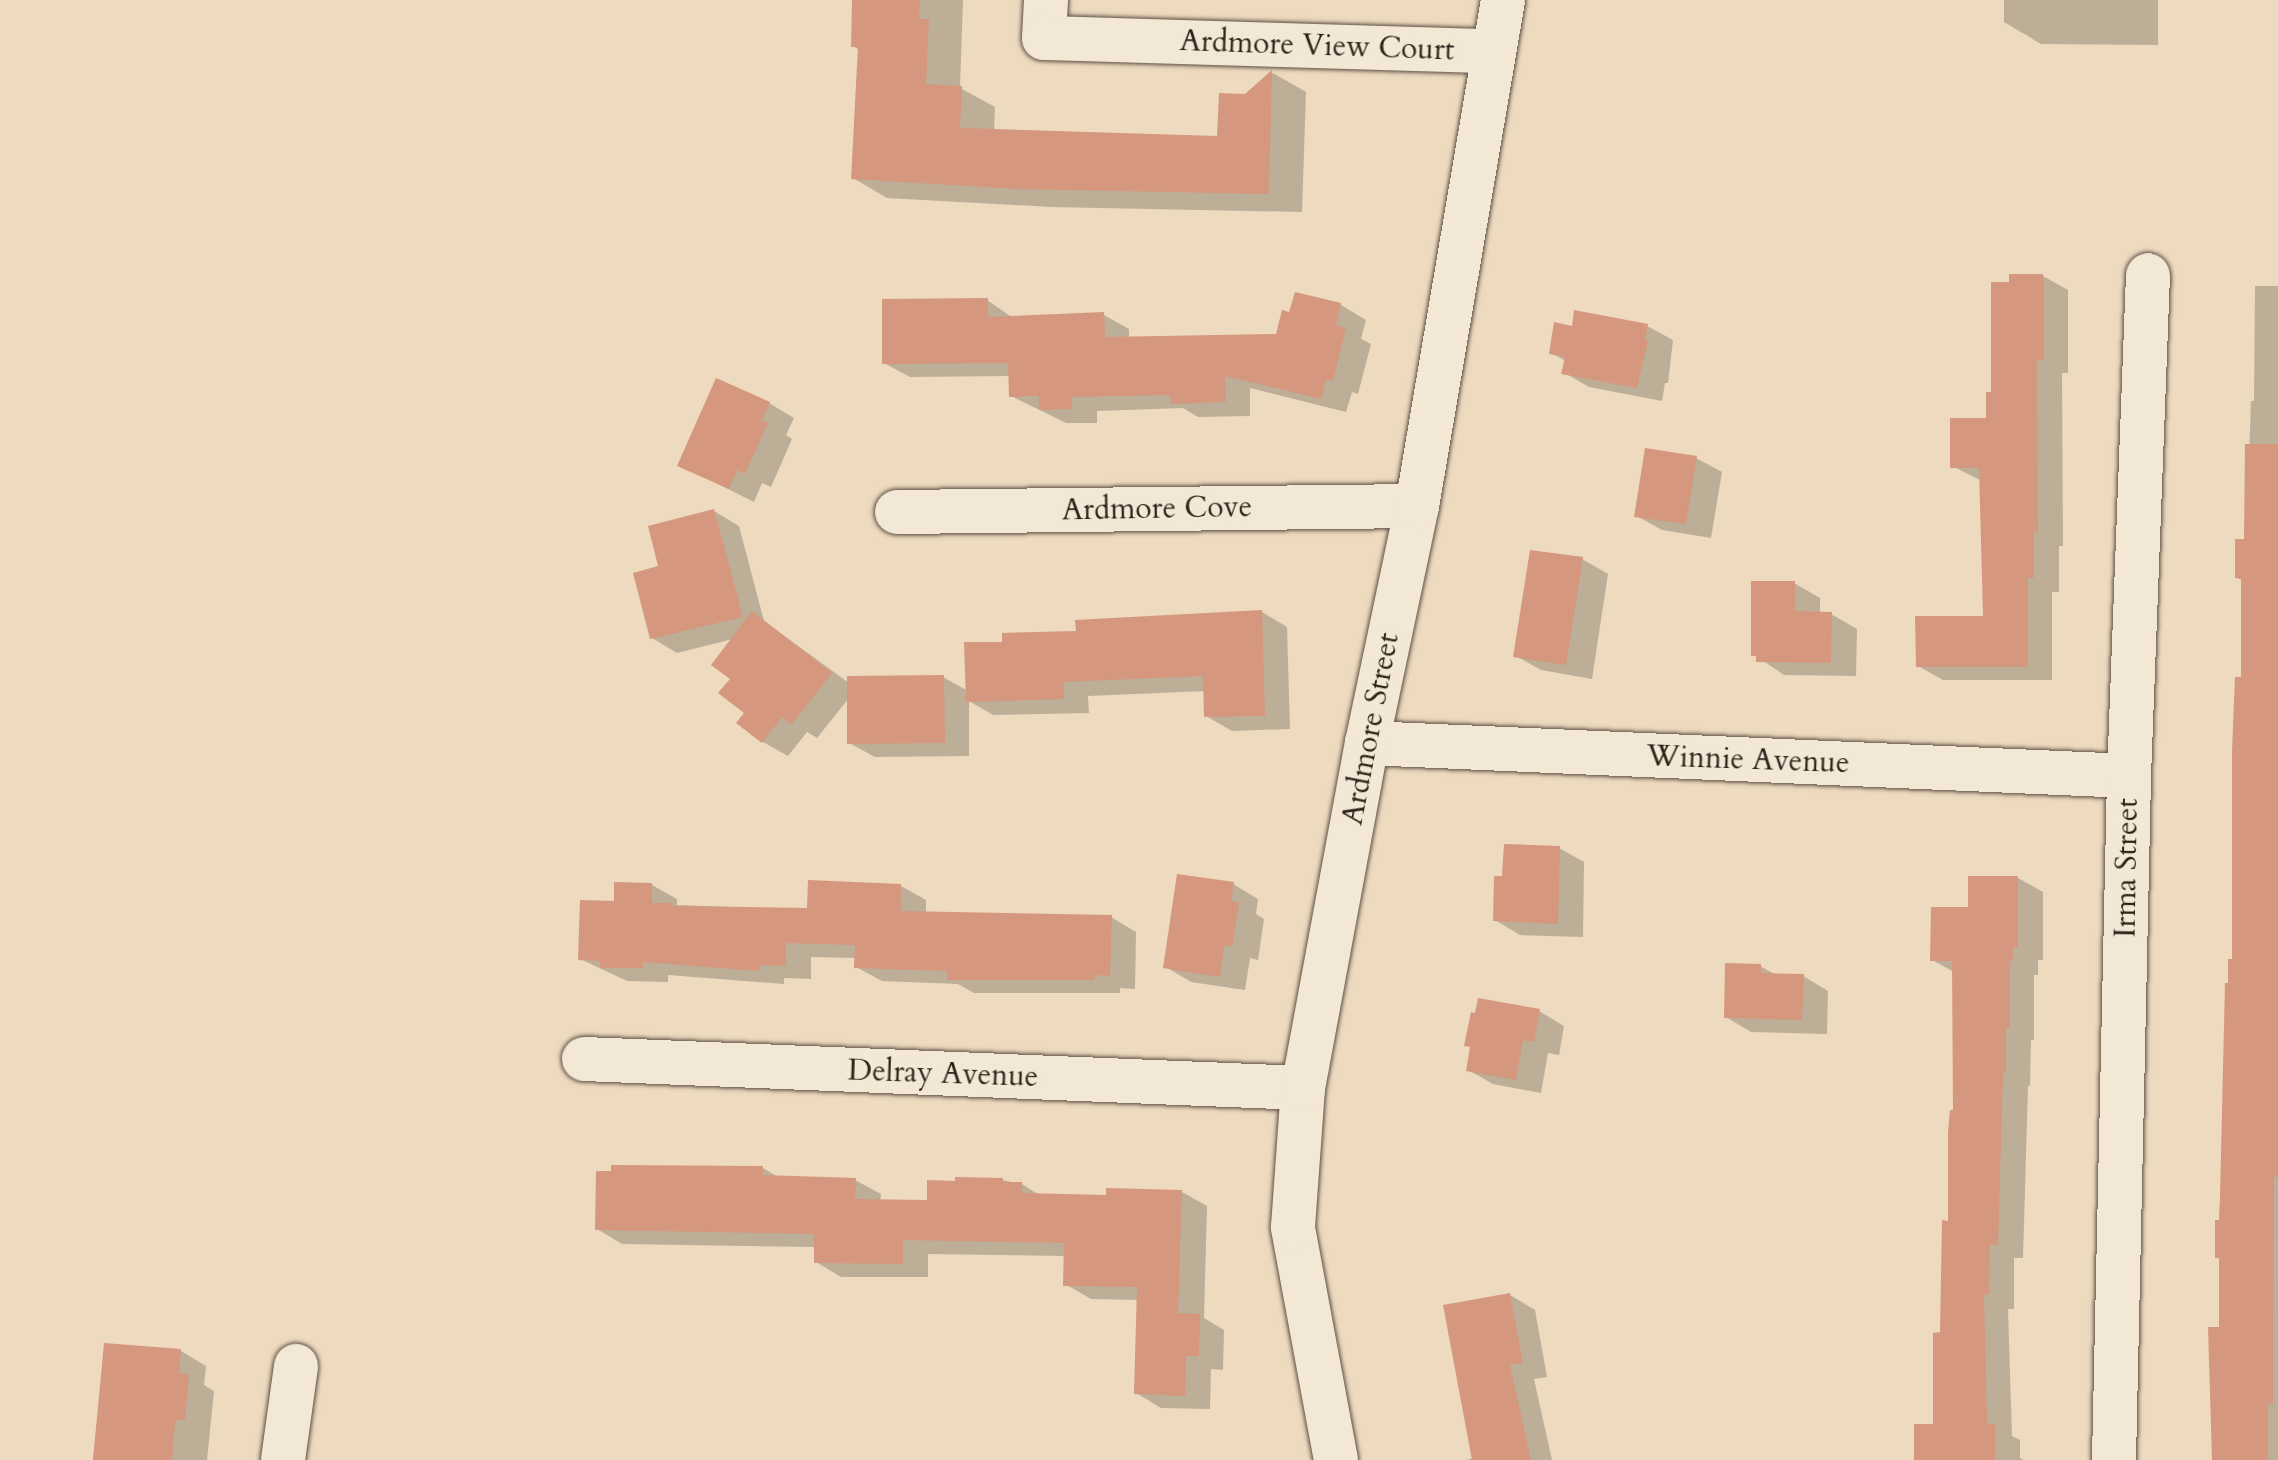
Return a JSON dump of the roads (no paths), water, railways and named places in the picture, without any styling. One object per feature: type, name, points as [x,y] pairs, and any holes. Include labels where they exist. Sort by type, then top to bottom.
[{"type":"street","name":"Ardmore View Court","points":[[1046,0],[1044,38],[1494,51]]},
{"type":"street","name":"Ardmore Street","points":[[1336,1460],[1293,1227],[1303,1088],[1367,743],[1417,506],[1503,0]]},
{"type":"street","name":"Irma Street","points":[[2114,1460],[2129,776],[2148,275]]},
{"type":"street","name":"Ardmore Cove","points":[[897,512],[1417,506]]},
{"type":"street","name":"Winnie Avenue","points":[[1367,743],[2129,776]]},
{"type":"street","name":"Delray Avenue","points":[[584,1059],[1303,1088]]},
{"type":"street","points":[[283,1460],[296,1366]]}]
